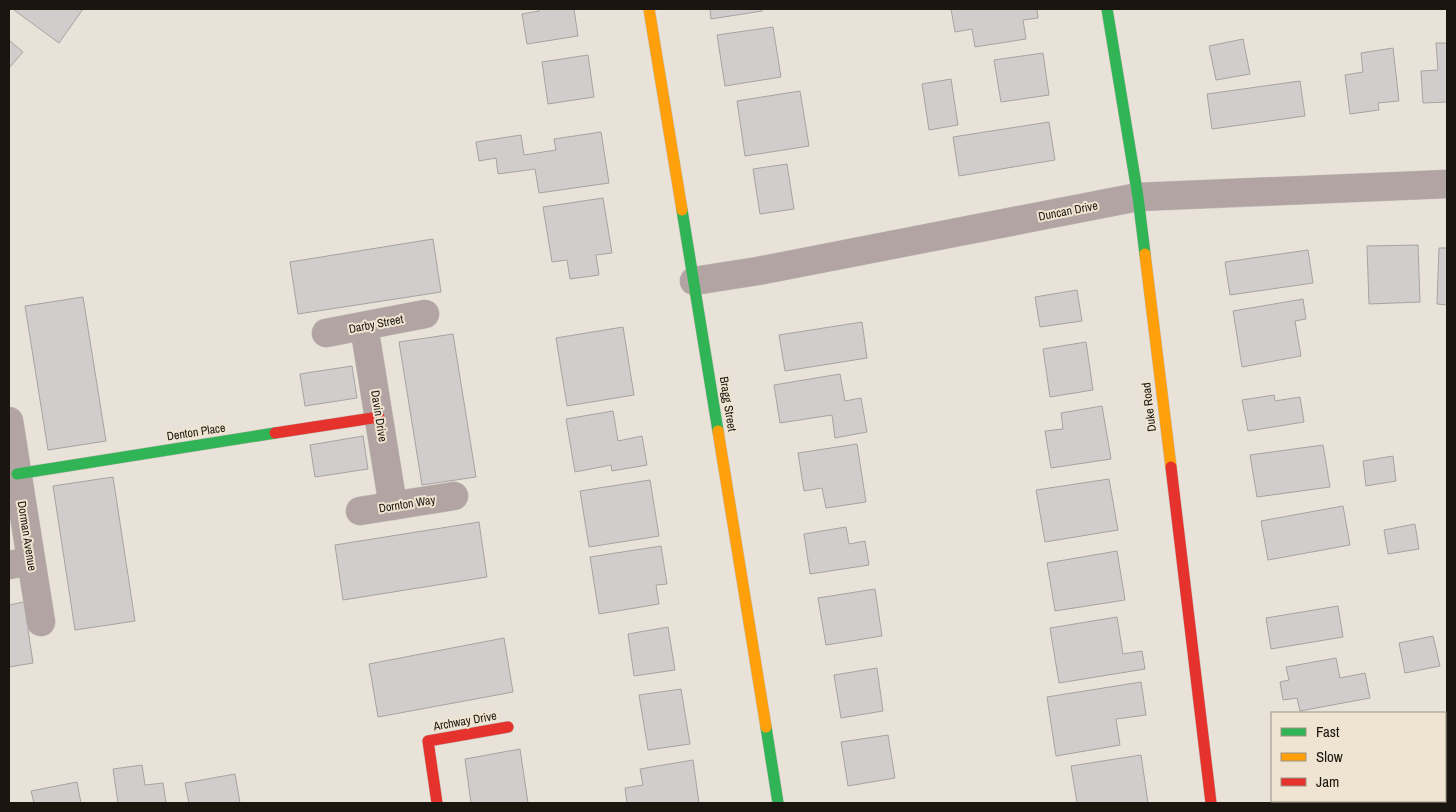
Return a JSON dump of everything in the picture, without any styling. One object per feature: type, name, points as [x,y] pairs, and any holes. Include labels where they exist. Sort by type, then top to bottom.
[{"type":"street","name":"Bragg Street","points":[[649,9],[778,803]]},
{"type":"street","name":"Duke Road","points":[[1107,9],[1138,197],[1211,803]]},
{"type":"street","name":"Duncan Drive","points":[[694,281],[758,271],[1138,197],[1447,184]]},
{"type":"street","name":"Darby Street","points":[[326,333],[425,314]]},
{"type":"street","name":"Davin Drive","points":[[364,326],[393,506]]},
{"type":"street","name":"Denton Place","points":[[17,474],[379,417]]},
{"type":"street","name":"Dorman Avenue","points":[[9,421],[17,474],[20,563],[41,622]]},
{"type":"street","name":"Dornton Way","points":[[360,511],[454,496]]},
{"type":"street","name":"Archway Drive","points":[[438,803],[428,741],[508,727]]},
{"type":"building","points":[[15,9],[83,9],[59,43]]},
{"type":"building","points":[[539,9],[574,9],[578,36],[527,44],[522,14],[539,11]]},
{"type":"building","points":[[710,9],[761,9],[762,11],[711,19]]},
{"type":"building","points":[[951,9],[1037,9],[1038,18],[1023,20],[1026,39],[975,47],[972,29],[955,32]]},
{"type":"building","points":[[773,27],[781,77],[725,86],[717,35]]},
{"type":"building","points":[[1243,39],[1250,74],[1216,80],[1209,46]]},
{"type":"building","points":[[9,40],[23,52],[9,68]]},
{"type":"building","points":[[1436,43],[1447,43],[1447,102],[1423,103],[1421,71],[1438,70]]},
{"type":"building","points":[[1393,48],[1399,101],[1378,103],[1379,110],[1350,114],[1345,75],[1363,72],[1361,53]]},
{"type":"building","points":[[1043,53],[1049,95],[1001,102],[994,60]]},
{"type":"building","points":[[588,55],[594,97],[548,104],[542,62]]},
{"type":"building","points":[[951,79],[958,125],[929,130],[922,84]]},
{"type":"building","points":[[1300,81],[1305,116],[1212,129],[1207,94]]},
{"type":"building","points":[[800,91],[809,146],[745,156],[737,101]]},
{"type":"building","points":[[1049,122],[1055,160],[959,176],[953,137]]},
{"type":"building","points":[[601,132],[609,183],[539,193],[535,169],[498,174],[496,158],[479,161],[476,142],[521,135],[524,155],[556,150],[554,139]]},
{"type":"building","points":[[787,164],[794,209],[760,214],[753,169]]},
{"type":"building","points":[[603,198],[612,253],[596,255],[599,275],[570,279],[567,260],[552,262],[543,207]]},
{"type":"building","points":[[433,239],[441,292],[298,314],[290,262]]},
{"type":"building","points":[[1418,245],[1420,302],[1369,304],[1367,246]]},
{"type":"building","points":[[1439,248],[1447,248],[1447,305],[1437,304]]},
{"type":"building","points":[[1308,250],[1313,283],[1230,295],[1225,262]]},
{"type":"building","points":[[1077,290],[1082,321],[1040,327],[1035,297]]},
{"type":"building","points":[[83,297],[106,441],[48,450],[25,306]]},
{"type":"building","points":[[1303,299],[1306,319],[1295,321],[1301,356],[1242,367],[1233,311]]},
{"type":"building","points":[[862,322],[867,358],[785,371],[779,335]]},
{"type":"building","points":[[623,327],[634,395],[567,406],[556,338]]},
{"type":"building","points":[[453,334],[476,477],[422,485],[399,342]]},
{"type":"building","points":[[1086,342],[1093,390],[1050,397],[1043,349]]},
{"type":"building","points":[[352,366],[357,398],[305,406],[300,374]]},
{"type":"building","points":[[840,374],[845,401],[861,398],[867,432],[835,438],[832,415],[780,423],[774,385]]},
{"type":"building","points":[[1274,395],[1275,401],[1300,397],[1304,422],[1248,431],[1242,400]]},
{"type":"building","points":[[1102,406],[1111,459],[1051,468],[1045,431],[1063,429],[1061,413]]},
{"type":"building","points":[[613,411],[618,441],[642,436],[647,465],[612,471],[611,465],[575,472],[566,419]]},
{"type":"building","points":[[363,436],[368,469],[315,477],[310,445]]},
{"type":"building","points":[[857,444],[866,502],[826,508],[822,488],[804,491],[798,453]]},
{"type":"building","points":[[1323,445],[1330,487],[1257,497],[1250,455]]},
{"type":"building","points":[[1393,456],[1396,481],[1366,486],[1363,461]]},
{"type":"building","points":[[113,477],[135,621],[75,630],[53,486]]},
{"type":"building","points":[[1109,479],[1118,530],[1045,542],[1036,490]]},
{"type":"building","points":[[650,480],[659,536],[589,547],[580,491]]},
{"type":"building","points":[[1343,506],[1350,545],[1268,560],[1261,521]]},
{"type":"building","points":[[479,522],[487,577],[343,600],[335,545]]},
{"type":"building","points":[[1415,524],[1419,549],[1388,554],[1384,530]]},
{"type":"building","points":[[846,527],[849,544],[865,541],[869,565],[810,574],[804,534]]},
{"type":"building","points":[[661,546],[667,584],[656,585],[659,604],[599,614],[590,557]]},
{"type":"building","points":[[1117,551],[1125,600],[1055,611],[1047,563]]},
{"type":"building","points":[[875,589],[882,636],[826,645],[818,598]]},
{"type":"building","points":[[24,602],[33,663],[9,667],[9,605]]},
{"type":"building","points":[[1338,606],[1343,637],[1271,649],[1266,618]]},
{"type":"building","points":[[1117,617],[1123,654],[1142,651],[1145,669],[1059,683],[1050,628]]},
{"type":"building","points":[[668,627],[675,670],[634,676],[628,634]]},
{"type":"building","points":[[1433,636],[1440,666],[1405,673],[1399,643]]},
{"type":"building","points":[[504,638],[513,692],[378,717],[369,664]]},
{"type":"building","points":[[1336,658],[1340,678],[1365,673],[1370,698],[1300,711],[1297,698],[1283,700],[1280,682],[1289,680],[1286,667]]},
{"type":"building","points":[[877,668],[883,711],[841,718],[834,675]]},
{"type":"building","points":[[1141,682],[1146,715],[1116,719],[1120,745],[1056,756],[1047,697]]},
{"type":"building","points":[[681,689],[690,744],[648,750],[639,695]]},
{"type":"building","points":[[888,735],[895,778],[848,786],[841,742]]},
{"type":"building","points":[[520,749],[528,803],[471,803],[465,759]]},
{"type":"building","points":[[1141,755],[1148,803],[1077,803],[1071,766]]},
{"type":"building","points":[[693,760],[699,803],[627,803],[625,788],[643,785],[640,769]]},
{"type":"building","points":[[142,765],[145,785],[163,783],[166,803],[118,803],[113,769]]},
{"type":"building","points":[[235,774],[240,803],[189,803],[185,783]]},
{"type":"building","points":[[77,782],[81,803],[34,803],[31,791]]},
{"type":"building","points":[[1302,802],[1405,802],[1405,803],[1293,803]]},
{"type":"traffic: fast","points":[[1107,9],[1138,197],[1145,254]]},
{"type":"traffic: fast","points":[[682,210],[718,431]]},
{"type":"traffic: fast","points":[[17,474],[275,433]]},
{"type":"traffic: fast","points":[[766,727],[778,803]]},
{"type":"traffic: slow","points":[[649,9],[682,210]]},
{"type":"traffic: slow","points":[[1145,254],[1171,467]]},
{"type":"traffic: slow","points":[[718,431],[766,727]]},
{"type":"traffic: jam","points":[[275,433],[379,417]]},
{"type":"traffic: jam","points":[[1171,467],[1211,803]]},
{"type":"traffic: jam","points":[[437,803],[428,741],[508,727]]}]
